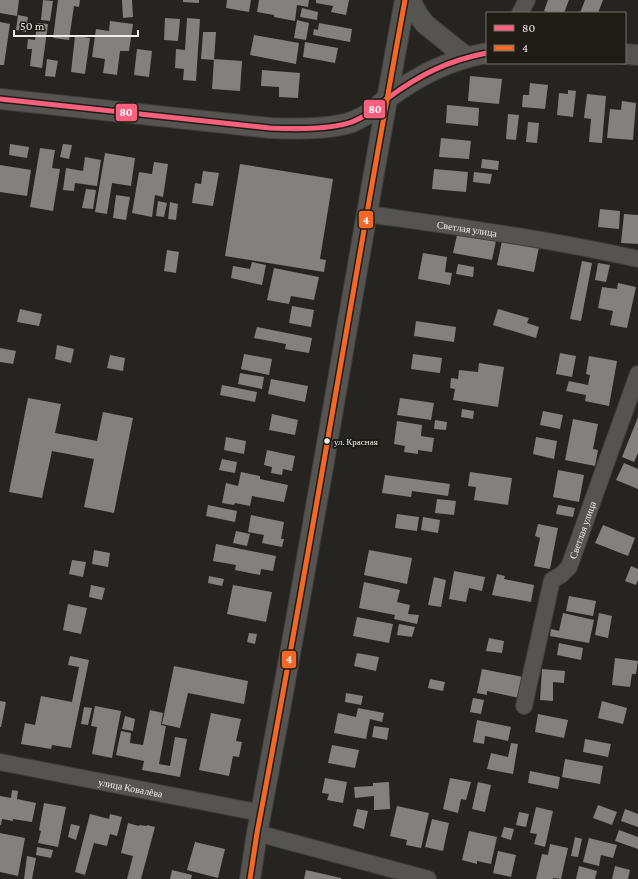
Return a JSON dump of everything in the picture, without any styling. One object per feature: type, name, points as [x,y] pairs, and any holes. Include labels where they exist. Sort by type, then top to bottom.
[{"type":"street","points":[[250,879],[405,0]]},
{"type":"street","points":[[410,0],[425,24],[466,57]]},
{"type":"street","points":[[521,12],[527,0]]},
{"type":"street","points":[[0,99],[262,127],[288,129],[317,128],[352,122],[363,117],[387,98],[437,67],[466,57],[486,53]]},
{"type":"street","points":[[626,54],[638,55]]},
{"type":"street","name":"Светлая улица","points":[[367,214],[526,238],[638,259]]},
{"type":"street","name":"Светлая улица","points":[[524,706],[552,580],[561,576],[569,567],[638,374]]},
{"type":"street","name":"улица Ковалёва","points":[[0,762],[261,813]]},
{"type":"street","points":[[258,833],[428,879]]},
{"type":"building","points":[[0,0],[19,0],[17,16],[0,13]]},
{"type":"building","points":[[43,0],[53,1],[50,21],[41,20]]},
{"type":"building","points":[[58,0],[80,0],[79,7],[74,6],[69,40],[53,38]]},
{"type":"building","points":[[122,0],[132,0],[133,17],[123,18]]},
{"type":"building","points":[[183,0],[199,0],[199,3],[183,2]]},
{"type":"building","points":[[227,0],[251,0],[249,12],[226,8]]},
{"type":"building","points":[[259,0],[309,0],[308,7],[297,5],[295,21],[257,12]]},
{"type":"building","points":[[316,0],[349,0],[346,15],[331,12],[333,6],[316,3]]},
{"type":"building","points":[[548,0],[569,0],[564,12],[544,11]]},
{"type":"building","points":[[585,0],[603,0],[598,12],[580,12]]},
{"type":"building","points":[[302,8],[318,12],[317,20],[300,17]]},
{"type":"building","points":[[18,15],[28,17],[26,32],[16,30]]},
{"type":"building","points":[[165,18],[180,19],[178,41],[164,40]]},
{"type":"building","points":[[187,18],[200,19],[196,81],[183,80],[184,69],[175,68],[176,49],[185,50]]},
{"type":"building","points":[[297,20],[309,23],[306,40],[294,38]]},
{"type":"building","points":[[110,21],[133,24],[129,51],[120,51],[117,75],[103,73],[105,59],[92,57],[96,29],[109,31]]},
{"type":"building","points":[[0,22],[10,24],[4,65],[0,65]]},
{"type":"building","points":[[37,23],[48,24],[42,68],[30,66],[32,49],[27,49],[28,39],[35,40]]},
{"type":"building","points":[[319,23],[352,29],[350,42],[313,35],[314,29],[318,30]]},
{"type":"building","points":[[203,32],[216,32],[214,60],[201,59]]},
{"type":"building","points":[[254,35],[299,43],[296,64],[250,55]]},
{"type":"building","points":[[75,36],[90,38],[85,74],[71,72]]},
{"type":"building","points":[[305,42],[338,48],[335,63],[303,57]]},
{"type":"building","points":[[137,49],[152,51],[149,77],[134,75]]},
{"type":"building","points":[[47,59],[58,61],[55,77],[45,76]]},
{"type":"building","points":[[214,59],[242,61],[240,91],[212,89]]},
{"type":"building","points":[[262,70],[300,73],[298,98],[279,97],[279,87],[261,86]]},
{"type":"building","points":[[470,76],[502,79],[499,104],[468,101]]},
{"type":"building","points":[[530,83],[548,85],[545,109],[522,107],[523,95],[529,95]]},
{"type":"building","points":[[568,90],[576,91],[573,117],[557,115],[559,93],[568,94]]},
{"type":"building","points":[[587,94],[606,96],[602,143],[589,142],[591,119],[584,118]]},
{"type":"building","points":[[622,101],[636,103],[633,140],[607,138],[610,109],[621,110]]},
{"type":"building","points":[[447,105],[479,108],[478,126],[446,123]]},
{"type":"building","points":[[508,114],[519,115],[516,140],[506,139]]},
{"type":"building","points":[[528,122],[539,123],[537,143],[526,142]]},
{"type":"building","points":[[441,138],[471,141],[469,159],[439,157]]},
{"type":"building","points":[[10,144],[29,147],[27,158],[9,155]]},
{"type":"building","points":[[63,144],[72,145],[69,159],[60,157]]},
{"type":"building","points":[[40,148],[55,150],[52,168],[60,169],[53,211],[30,207]]},
{"type":"building","points":[[105,153],[135,158],[131,186],[112,183],[107,214],[95,212]]},
{"type":"building","points":[[85,157],[101,160],[97,186],[75,183],[74,191],[63,190],[66,168],[83,171]]},
{"type":"building","points":[[482,159],[499,161],[498,170],[481,168]]},
{"type":"building","points":[[154,162],[168,164],[163,197],[155,195],[152,217],[132,213],[139,172],[152,174]]},
{"type":"building","points":[[240,164],[333,179],[320,259],[326,260],[324,272],[225,256]]},
{"type":"building","points":[[0,165],[31,170],[27,196],[0,192]]},
{"type":"building","points":[[434,169],[468,172],[466,192],[432,189]]},
{"type":"building","points":[[203,171],[219,173],[213,206],[192,203],[195,183],[201,184]]},
{"type":"building","points":[[474,172],[492,174],[490,184],[473,182]]},
{"type":"building","points":[[86,189],[96,190],[93,209],[82,208]]},
{"type":"building","points":[[116,195],[130,197],[126,220],[113,218]]},
{"type":"building","points":[[158,201],[167,203],[164,217],[156,216]]},
{"type":"building","points":[[170,202],[178,204],[176,220],[168,219]]},
{"type":"building","points":[[600,209],[620,211],[619,229],[598,227]]},
{"type":"building","points":[[624,214],[638,215],[638,244],[621,243]]},
{"type":"building","points":[[457,235],[496,241],[492,260],[453,253]]},
{"type":"building","points":[[502,241],[539,247],[534,272],[497,265]]},
{"type":"building","points":[[167,250],[179,252],[176,273],[164,271]]},
{"type":"building","points":[[423,253],[447,257],[445,272],[452,273],[450,285],[418,279]]},
{"type":"building","points":[[582,261],[592,263],[581,321],[570,319]]},
{"type":"building","points":[[252,262],[266,265],[262,285],[231,278],[233,266],[250,269]]},
{"type":"building","points":[[598,263],[610,265],[606,282],[595,280]]},
{"type":"building","points":[[458,264],[474,267],[473,277],[456,274]]},
{"type":"building","points":[[274,268],[319,277],[314,300],[291,296],[289,304],[267,300]]},
{"type":"building","points":[[618,283],[636,287],[627,328],[610,325],[613,311],[598,308],[602,287],[617,289]]},
{"type":"building","points":[[292,306],[314,310],[311,327],[289,323]]},
{"type":"building","points":[[20,309],[42,314],[39,326],[17,322]]},
{"type":"building","points":[[498,309],[529,318],[527,323],[539,327],[536,338],[493,325]]},
{"type":"building","points":[[416,321],[456,327],[454,342],[414,336]]},
{"type":"building","points":[[257,327],[312,338],[309,353],[285,349],[286,344],[254,338]]},
{"type":"building","points":[[57,345],[74,349],[71,363],[55,359]]},
{"type":"building","points":[[0,348],[16,351],[13,364],[0,362]]},
{"type":"building","points":[[560,353],[576,356],[572,377],[556,374]]},
{"type":"building","points":[[244,354],[272,359],[269,375],[241,369]]},
{"type":"building","points":[[413,354],[442,358],[440,373],[411,369]]},
{"type":"building","points":[[110,355],[125,358],[123,371],[107,368]]},
{"type":"building","points":[[589,356],[617,361],[609,406],[585,401],[586,395],[566,391],[569,381],[588,385],[590,375],[586,374]]},
{"type":"building","points":[[479,363],[504,367],[498,407],[453,400],[455,389],[450,388],[451,378],[458,379],[459,370],[478,372]]},
{"type":"building","points":[[240,373],[264,377],[262,389],[238,384]]},
{"type":"building","points":[[271,379],[308,386],[305,402],[268,394]]},
{"type":"building","points":[[222,385],[257,392],[255,402],[220,395]]},
{"type":"building","points":[[28,398],[61,404],[55,433],[97,441],[103,412],[133,418],[114,513],[84,507],[94,459],[52,451],[42,498],[9,492]]},
{"type":"building","points":[[400,398],[434,403],[431,420],[397,415]]},
{"type":"building","points":[[462,409],[474,411],[473,419],[461,417]]},
{"type":"building","points":[[543,411],[563,415],[560,429],[540,425]]},
{"type":"building","points":[[272,414],[298,420],[295,435],[269,430]]},
{"type":"building","points":[[638,417],[638,453],[634,462],[622,457]]},
{"type":"building","points":[[573,419],[598,424],[593,449],[598,450],[595,466],[565,460]]},
{"type":"building","points":[[435,420],[447,422],[446,430],[434,429]]},
{"type":"building","points":[[397,421],[422,425],[421,436],[434,438],[432,452],[418,450],[418,454],[404,452],[405,446],[394,444]]},
{"type":"building","points":[[226,437],[246,441],[244,454],[224,450]]},
{"type":"building","points":[[536,437],[557,441],[554,459],[533,454]]},
{"type":"building","points":[[267,450],[295,456],[292,471],[283,469],[282,475],[271,473],[272,467],[264,465]]},
{"type":"building","points":[[222,459],[237,462],[235,473],[219,470]]},
{"type":"building","points":[[624,463],[638,469],[638,489],[616,480]]},
{"type":"building","points":[[558,470],[584,475],[579,502],[553,497]]},
{"type":"building","points":[[241,472],[260,476],[260,479],[288,485],[284,502],[252,496],[250,506],[235,503],[234,505],[222,503],[226,483],[238,486]]},
{"type":"building","points":[[470,472],[512,478],[508,505],[474,500],[476,487],[468,486]]},
{"type":"building","points":[[385,475],[450,484],[448,496],[412,491],[411,497],[382,493]]},
{"type":"building","points":[[437,499],[456,501],[454,515],[435,513]]},
{"type":"building","points":[[208,505],[237,511],[235,522],[206,516]]},
{"type":"building","points":[[558,505],[575,508],[573,517],[556,514]]},
{"type":"building","points":[[397,514],[419,517],[417,531],[395,528]]},
{"type":"building","points":[[251,515],[284,522],[281,539],[284,539],[282,547],[262,543],[264,535],[248,532]]},
{"type":"building","points":[[423,517],[440,520],[438,533],[421,530]]},
{"type":"building","points":[[538,524],[558,528],[550,569],[534,566],[540,538],[535,536]]},
{"type":"building","points":[[603,525],[635,538],[628,556],[595,543]]},
{"type":"building","points":[[236,531],[250,534],[247,546],[233,543]]},
{"type":"building","points":[[216,544],[276,556],[273,571],[261,569],[260,575],[235,570],[236,565],[213,561]]},
{"type":"building","points":[[94,550],[110,553],[108,567],[92,564]]},
{"type":"building","points":[[369,550],[412,558],[407,584],[364,575]]},
{"type":"building","points":[[72,560],[86,562],[83,577],[69,574]]},
{"type":"building","points":[[631,566],[638,569],[638,580],[636,585],[625,581]]},
{"type":"building","points":[[454,571],[485,577],[482,591],[469,588],[466,602],[449,599]]},
{"type":"building","points":[[497,574],[505,576],[504,579],[534,585],[531,602],[492,595]]},
{"type":"building","points":[[209,576],[224,579],[222,586],[208,583]]},
{"type":"building","points":[[434,577],[446,580],[441,607],[428,605]]},
{"type":"building","points":[[364,582],[400,590],[397,602],[410,605],[408,614],[419,615],[417,624],[394,619],[395,615],[359,608]]},
{"type":"building","points":[[91,585],[105,588],[102,600],[89,597]]},
{"type":"building","points":[[233,585],[272,592],[266,622],[227,614]]},
{"type":"building","points":[[569,596],[596,601],[593,616],[566,611]]},
{"type":"building","points":[[68,604],[87,608],[81,634],[63,630]]},
{"type":"building","points":[[563,613],[594,620],[589,643],[550,636],[551,629],[559,631]]},
{"type":"building","points":[[599,613],[612,616],[608,638],[595,635]]},
{"type":"building","points":[[357,617],[393,624],[389,643],[353,636]]},
{"type":"building","points":[[399,624],[415,627],[412,637],[397,635]]},
{"type":"building","points":[[249,633],[257,634],[255,644],[247,642]]},
{"type":"building","points":[[489,638],[504,641],[502,653],[486,651]]},
{"type":"building","points":[[559,643],[583,648],[581,660],[557,655]]},
{"type":"building","points":[[357,653],[379,657],[376,671],[354,666]]},
{"type":"building","points":[[70,656],[89,660],[71,748],[52,745],[51,749],[21,744],[25,723],[35,725],[41,696],[72,702],[79,667],[68,665]]},
{"type":"building","points":[[615,658],[638,661],[636,674],[632,674],[630,687],[612,685]]},
{"type":"building","points":[[174,666],[248,681],[244,704],[188,693],[180,728],[162,724]]},
{"type":"building","points":[[482,669],[523,677],[519,698],[487,691],[487,695],[477,693]]},
{"type":"building","points":[[542,669],[565,671],[564,683],[553,682],[553,701],[540,700]]},
{"type":"building","points":[[430,679],[445,682],[443,691],[428,688]]},
{"type":"building","points":[[346,693],[363,696],[361,705],[345,702]]},
{"type":"building","points":[[473,698],[484,700],[481,714],[470,712]]},
{"type":"building","points":[[0,701],[6,702],[1,727],[0,727]]},
{"type":"building","points":[[602,701],[627,708],[623,724],[598,718]]},
{"type":"building","points":[[95,706],[121,711],[112,758],[92,754],[97,727],[91,726]]},
{"type":"building","points":[[84,707],[92,708],[88,725],[81,724]]},
{"type":"building","points":[[358,708],[384,713],[382,722],[370,719],[366,739],[334,733],[338,713],[356,717]]},
{"type":"building","points":[[150,710],[163,713],[161,725],[166,726],[159,764],[170,766],[175,737],[187,739],[180,777],[142,770],[144,761],[116,755],[121,731],[131,733],[130,743],[143,745]]},
{"type":"building","points":[[211,713],[241,719],[236,741],[242,742],[239,757],[233,756],[229,776],[199,770]]},
{"type":"building","points":[[538,714],[568,720],[564,738],[535,732]]},
{"type":"building","points":[[125,716],[135,719],[133,731],[122,729]]},
{"type":"building","points":[[477,720],[511,727],[508,741],[485,736],[484,744],[473,742]]},
{"type":"building","points":[[374,726],[389,728],[387,740],[372,737]]},
{"type":"building","points":[[585,739],[611,744],[608,757],[583,752]]},
{"type":"building","points":[[511,743],[518,744],[513,774],[487,769],[491,753],[508,757]]},
{"type":"building","points":[[332,745],[359,750],[355,768],[328,763]]},
{"type":"building","points":[[565,759],[603,766],[600,784],[562,777]]},
{"type":"building","points":[[530,771],[560,777],[558,789],[528,783]]},
{"type":"building","points":[[325,778],[347,782],[343,803],[327,800],[329,794],[322,793]]},
{"type":"building","points":[[450,778],[471,782],[466,800],[461,799],[458,813],[443,809]]},
{"type":"building","points":[[389,782],[390,809],[374,810],[374,796],[355,798],[354,787],[373,786],[373,783]]},
{"type":"building","points":[[478,782],[491,785],[485,812],[472,809]]},
{"type":"building","points":[[12,790],[18,791],[17,799],[36,803],[32,822],[2,819],[0,825],[0,796],[11,798]]},
{"type":"building","points":[[44,803],[66,807],[58,847],[38,843]]},
{"type":"building","points":[[598,805],[617,812],[612,825],[593,818]]},
{"type":"building","points":[[397,806],[429,813],[421,848],[406,845],[407,840],[390,836]]},
{"type":"building","points":[[536,807],[553,811],[545,847],[534,844],[537,834],[530,833]]},
{"type":"building","points":[[357,809],[368,811],[364,829],[353,826]]},
{"type":"building","points":[[625,809],[638,814],[638,827],[621,821]]},
{"type":"building","points":[[519,812],[529,814],[526,827],[516,825]]},
{"type":"building","points":[[90,814],[109,819],[110,814],[122,817],[117,836],[110,834],[107,846],[94,843],[85,875],[75,872]]},
{"type":"building","points":[[432,819],[449,823],[443,851],[425,847]]},
{"type":"building","points":[[128,823],[139,826],[147,825],[155,827],[141,879],[127,879],[133,856],[121,853]]},
{"type":"building","points":[[71,824],[80,826],[76,840],[68,837]]},
{"type":"building","points":[[504,827],[514,829],[511,840],[501,837]]},
{"type":"building","points":[[619,830],[638,837],[638,849],[615,841]]},
{"type":"building","points":[[469,831],[497,837],[491,864],[477,861],[477,864],[462,860]]},
{"type":"building","points":[[0,833],[25,838],[18,876],[0,872]]},
{"type":"building","points":[[575,837],[582,839],[578,857],[571,856]]},
{"type":"building","points":[[589,838],[617,845],[613,858],[601,855],[599,866],[583,862]]},
{"type":"building","points":[[195,842],[225,849],[218,878],[187,870]]},
{"type":"building","points":[[550,844],[568,848],[561,879],[536,879],[542,854],[548,855]]},
{"type":"building","points":[[37,847],[53,850],[51,858],[36,855]]},
{"type":"building","points":[[498,851],[516,855],[511,877],[493,873]]},
{"type":"building","points":[[27,856],[36,858],[32,879],[24,879]]},
{"type":"building","points":[[579,866],[597,871],[595,879],[576,879]]},
{"type":"building","points":[[615,866],[630,870],[628,879],[612,879]]},
{"type":"building","points":[[172,870],[192,875],[191,879],[170,879]]},
{"type":"building","points":[[306,870],[341,878],[341,879],[304,879]]},
{"type":"transit line","name":"4","points":[[250,879],[405,0]]},
{"type":"transit line","name":"80","points":[[0,99],[270,128],[322,128],[352,122],[371,112],[411,82],[447,64],[486,53]]},
{"type":"place","name":"ул. Красная","points":[[327,441]]}]
